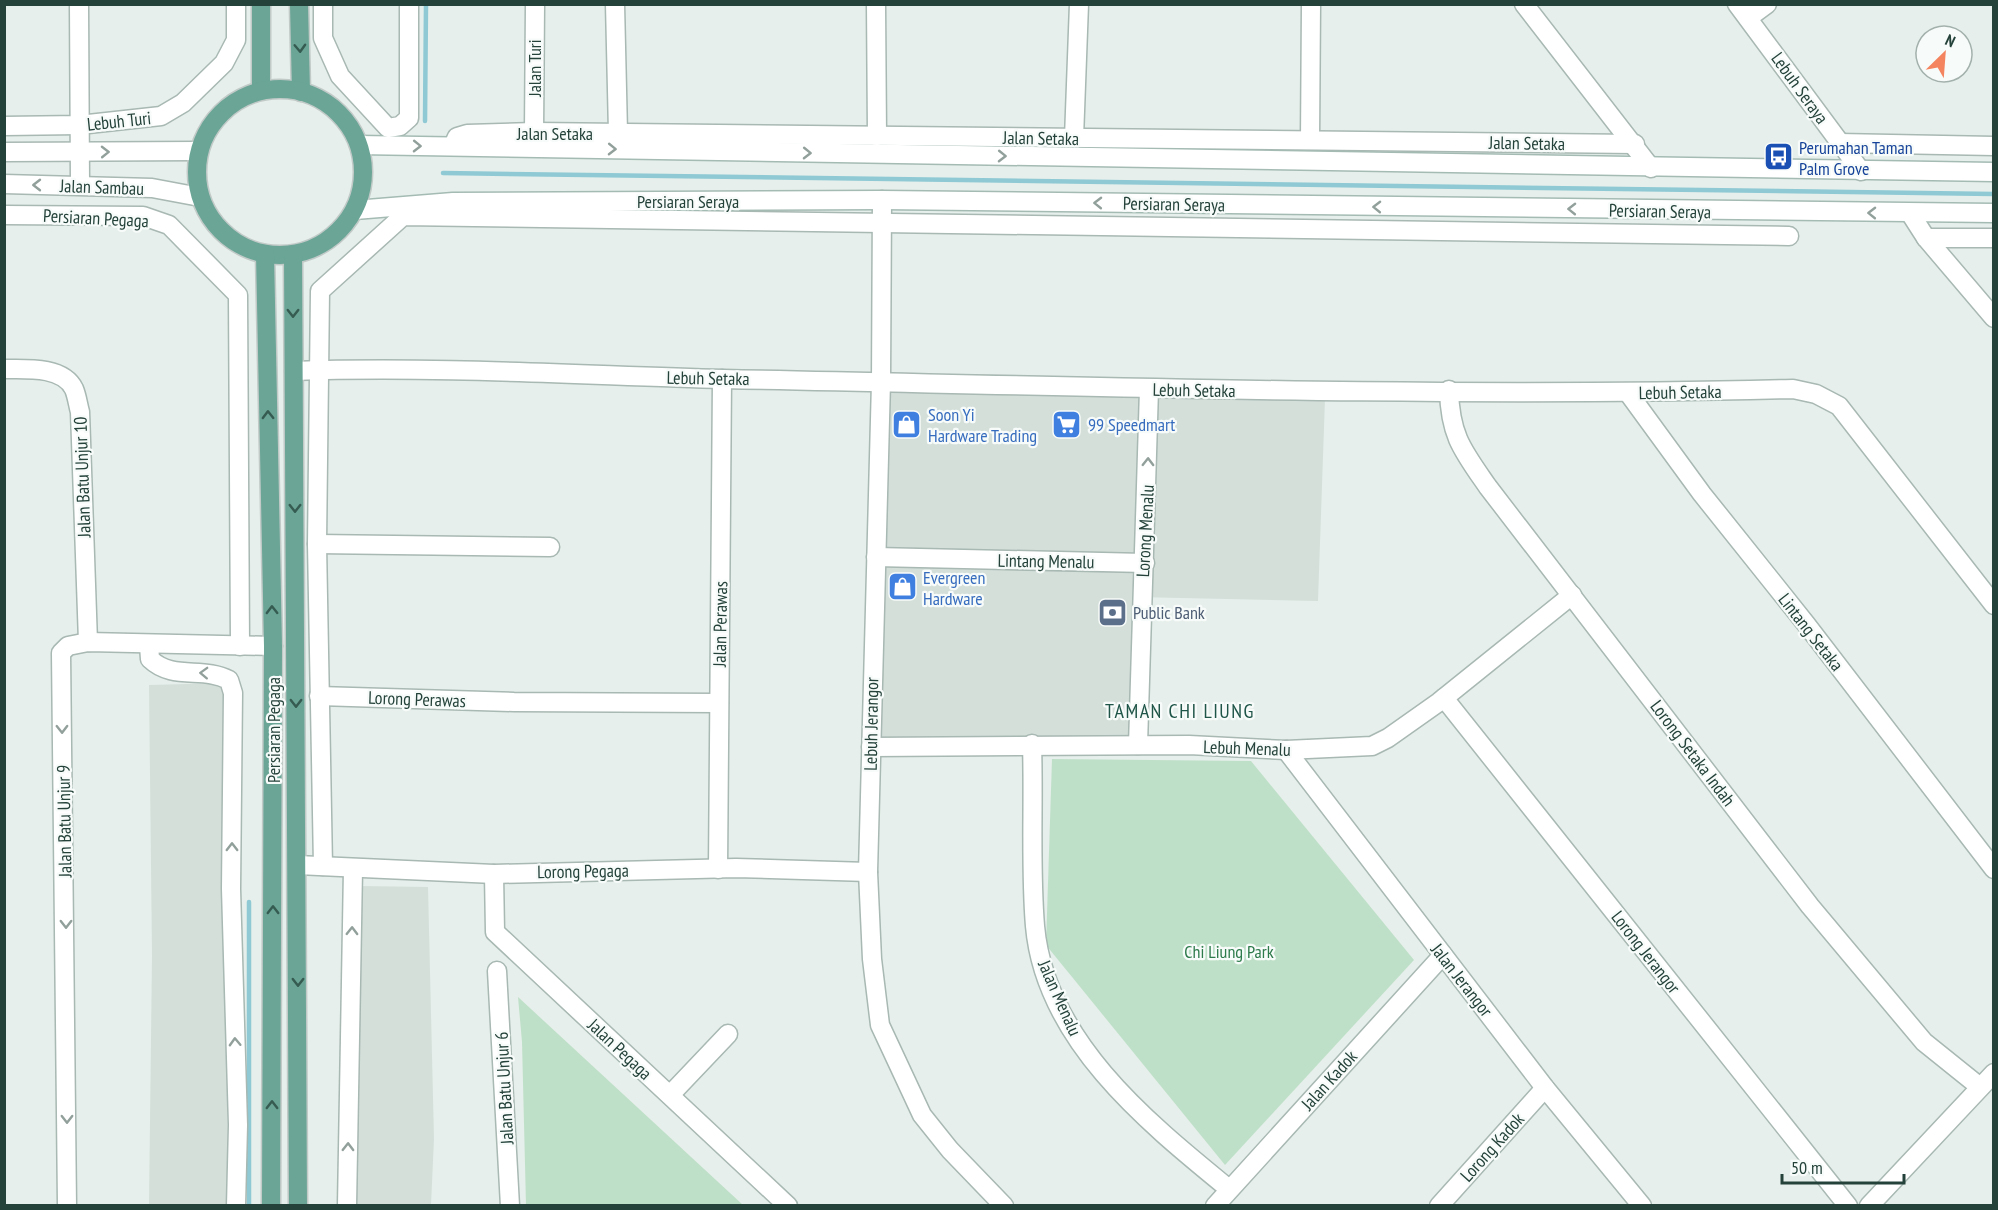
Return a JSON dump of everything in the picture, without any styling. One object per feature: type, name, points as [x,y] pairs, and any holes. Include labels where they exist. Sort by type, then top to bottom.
[{"type":"main road","points":[[261,4],[261,90]]},
{"type":"main road","points":[[299,4],[301,92]]},
{"type":"main road","points":[[281,89],[301,92],[326,103],[346,121],[359,145],[363,167],[362,189],[355,210],[332,237],[318,247],[292,255],[265,254],[243,247],[224,235],[209,217],[200,197],[196,174],[198,151],[207,130],[221,112],[240,98],[261,90],[281,89]]},
{"type":"main road","name":"Persiaran Pegaga","points":[[265,254],[273,646],[271,1206]]},
{"type":"main road","name":"Persiaran Pegaga","points":[[292,255],[298,1206]]},
{"type":"main road","points":[[273,863],[297,865]]},
{"type":"main road","points":[[272,1135],[298,1138]]},
{"type":"street","points":[[79,4],[80,185]]},
{"type":"street","name":"Lebuh Turi","points":[[4,126],[79,125],[161,116],[183,103],[224,63],[236,40],[236,4]]},
{"type":"street","points":[[323,4],[323,38],[340,76],[388,128],[400,126],[408,118],[410,109],[409,4]]},
{"type":"street","name":"Jalan Turi","points":[[534,132],[535,4]]},
{"type":"street","points":[[615,4],[618,133]]},
{"type":"street","points":[[876,4],[877,136]]},
{"type":"street","points":[[1074,138],[1079,4]]},
{"type":"street","points":[[1310,141],[1311,4]]},
{"type":"street","points":[[1524,4],[1635,144],[1651,168]]},
{"type":"street","points":[[1743,11],[1767,4]]},
{"type":"street","name":"Lebuh Seraya","points":[[1743,11],[1862,171]]},
{"type":"street","name":"Jalan Setaka","points":[[453,146],[457,137],[467,134],[534,132],[1635,144]]},
{"type":"street","points":[[1839,143],[1994,146]]},
{"type":"street","points":[[359,145],[1994,172]]},
{"type":"street","name":"Jalan Sambau","points":[[4,152],[198,151]]},
{"type":"street","name":"Jalan Sambau","points":[[4,184],[152,188],[200,197]]},
{"type":"street","name":"Persiaran Seraya","points":[[355,210],[453,202],[882,200],[1994,213]]},
{"type":"street","name":"Lebuh Jerangor","points":[[882,200],[881,381],[868,872],[873,970],[880,1024],[922,1115],[950,1150],[1004,1206]]},
{"type":"street","points":[[1910,213],[1926,238],[1994,318]]},
{"type":"street","name":"Persiaran Pegaga","points":[[4,215],[143,216],[170,225],[238,295],[240,646]]},
{"type":"street","name":"Persiaran Seraya","points":[[323,866],[317,544],[320,291],[403,216],[1789,236]]},
{"type":"street","points":[[1926,238],[1994,238]]},
{"type":"street","name":"Jalan Batu Unjur 10","points":[[4,369],[32,369],[55,373],[74,387],[80,412],[88,642]]},
{"type":"street","name":"Lebuh Setaka","points":[[294,371],[881,381],[1149,389],[1629,393],[1793,389],[1816,394],[1839,405],[1994,605]]},
{"type":"street","name":"Jalan Perawas","points":[[718,869],[722,379]]},
{"type":"street","name":"Lorong Menalu","points":[[1138,745],[1140,603],[1145,563],[1149,389]]},
{"type":"street","name":"Lorong Setaka Indah","points":[[1449,390],[1450,418],[1462,449],[1488,487],[1810,906],[1924,1042],[1980,1087]]},
{"type":"street","name":"Lintang Setaka","points":[[1629,393],[1702,494],[1806,624],[1994,869]]},
{"type":"street","points":[[317,544],[550,547]]},
{"type":"street","name":"Lintang Menalu","points":[[876,557],[1145,563]]},
{"type":"street","name":"Lebuh Menalu","points":[[871,747],[1032,744],[1286,750],[1372,746],[1388,738],[1444,698],[1572,595]]},
{"type":"street","name":"Jalan Batu Unjur 9","points":[[67,1206],[66,903],[61,653],[68,646],[88,642],[273,646]]},
{"type":"street","points":[[149,645],[150,659],[159,668],[169,672],[217,673],[229,680],[233,693],[231,889],[238,1125],[236,1206]]},
{"type":"street","name":"Lorong Perawas","points":[[319,696],[520,702],[719,704]]},
{"type":"street","name":"Lorong Jerangor","points":[[1444,698],[1848,1206]]},
{"type":"street","name":"Jalan Menalu","points":[[1032,744],[1035,927],[1043,965],[1058,1004],[1079,1043],[1134,1106],[1229,1189]]},
{"type":"street","name":"Jalan Jerangor","points":[[1286,750],[1545,1088],[1642,1206]]},
{"type":"street","name":"Lorong Pegaga","points":[[297,865],[494,874],[718,869],[868,872]]},
{"type":"street","points":[[347,1206],[353,868]]},
{"type":"street","name":"Jalan Pegaga","points":[[494,874],[495,932],[788,1206]]},
{"type":"street","name":"Jalan Kadok","points":[[1215,1206],[1443,955]]},
{"type":"street","name":"Jalan Batu Unjur 6","points":[[497,971],[510,1206]]},
{"type":"street","points":[[670,1095],[728,1034]]},
{"type":"street","points":[[1869,1206],[1994,1073]]},
{"type":"street","name":"Lorong Kadok","points":[[1439,1206],[1545,1088]]},
{"type":"shaded area","points":[[886,387],[1325,399],[1318,601],[1136,597],[1132,740],[878,740]]},
{"type":"shaded area","points":[[224,683],[228,1205],[149,1206],[152,955],[149,685]]},
{"type":"shaded area","points":[[359,886],[428,887],[434,1139],[431,1205],[353,1206]]},
{"type":"green space","name":"Chi Liung Park","points":[[1052,759],[1251,761],[1414,960],[1225,1165],[1046,945]]},
{"type":"green space","points":[[518,997],[743,1205],[526,1205],[522,1042]]},
{"type":"waterway","points":[[425,121],[426,4]]},
{"type":"waterway","points":[[443,173],[1994,194]]},
{"type":"waterway","points":[[249,902],[249,1206]]},
{"type":"place","name":"Perumahan Taman Palm Grove","points":[[1778,157]]},
{"type":"place","name":"Soon Yi Hardware Trading","points":[[907,424]]},
{"type":"place","name":"99 Speedmart","points":[[1067,424]]},
{"type":"place","name":"Evergreen Hardware","points":[[902,587]]},
{"type":"place","name":"Public Bank","points":[[1112,612]]},
{"type":"district","name":"TAMAN CHI LIUNG","points":[[1180,711]]}]
